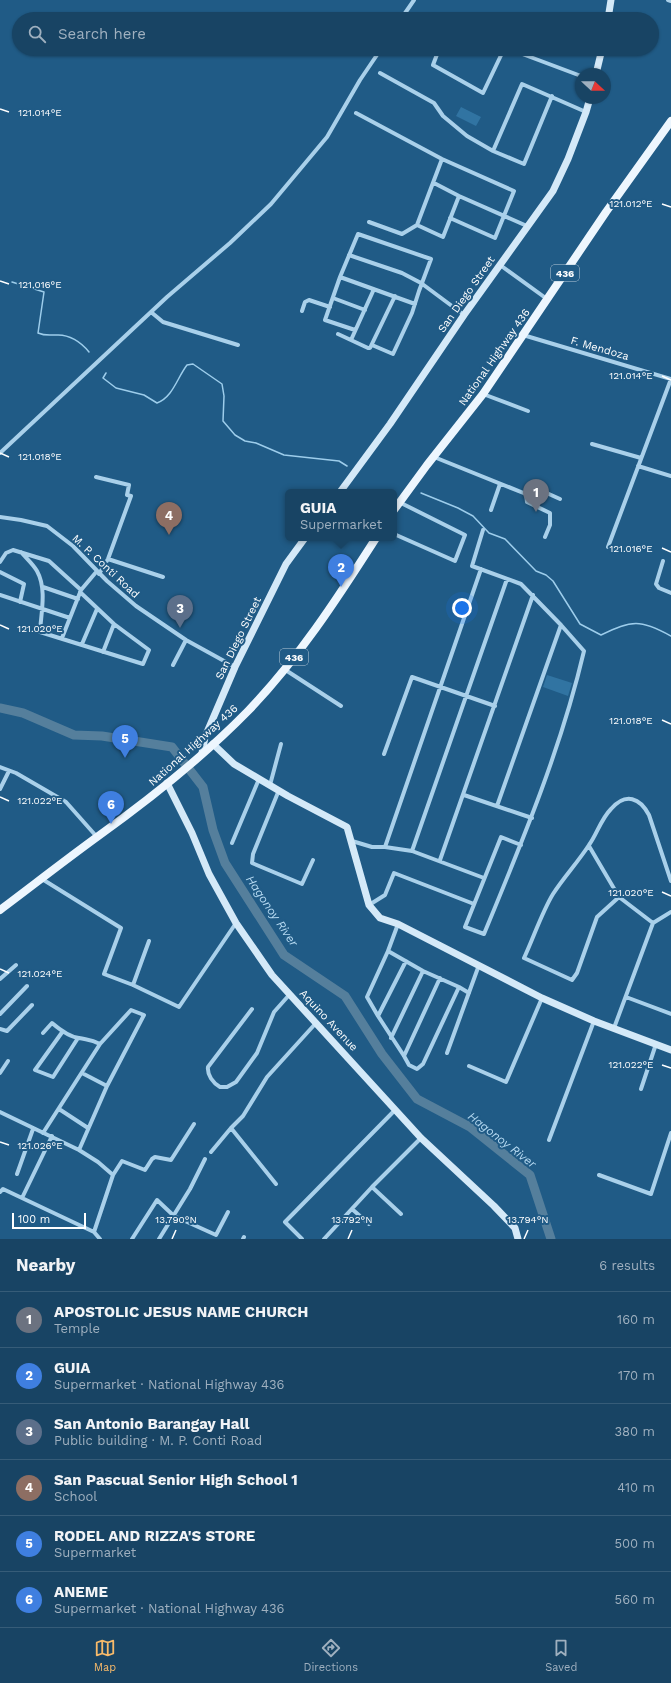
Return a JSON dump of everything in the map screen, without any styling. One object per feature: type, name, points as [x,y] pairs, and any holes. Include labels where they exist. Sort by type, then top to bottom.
[{"type":"main road","name":"National Highway 436","points":[[397,505],[483,394],[606,212],[671,121]]},
{"type":"main road","name":"National Highway 436","points":[[0,910],[120,821],[168,783],[213,744],[248,710],[301,649],[342,592],[374,541]]},
{"type":"street","points":[[406,12],[414,0]]},
{"type":"street","points":[[609,12],[611,0]]},
{"type":"street","points":[[0,453],[151,312],[230,243],[276,198],[327,137],[360,80],[376,56]]},
{"type":"street","points":[[436,56],[433,65],[483,93],[501,56]]},
{"type":"street","points":[[528,56],[575,74]]},
{"type":"street","points":[[597,68],[598,56]]},
{"type":"street","points":[[380,73],[434,103],[443,116],[467,136],[493,151],[524,164],[552,96]]},
{"type":"street","points":[[493,151],[522,84],[586,112]]},
{"type":"street","name":"San Diego Street","points":[[342,489],[390,424],[464,314],[553,191],[568,159],[588,104]]},
{"type":"street","points":[[356,113],[442,159],[514,191],[495,238],[450,218]]},
{"type":"street","points":[[369,222],[402,234],[417,225],[442,159]]},
{"type":"street","points":[[434,183],[459,196],[527,226]]},
{"type":"street","points":[[417,225],[443,237],[459,196]]},
{"type":"street","points":[[356,330],[325,320],[340,276],[358,234],[431,259],[421,283],[415,304],[393,354],[372,345]]},
{"type":"street","points":[[349,255],[402,273],[421,283],[464,314]]},
{"type":"street","points":[[500,265],[547,299]]},
{"type":"street","points":[[340,276],[415,304]]},
{"type":"street","points":[[351,340],[374,289]]},
{"type":"street","points":[[338,334],[370,348],[395,296]]},
{"type":"street","points":[[333,298],[365,310]]},
{"type":"street","points":[[302,311],[305,302],[309,300],[330,307]]},
{"type":"street","points":[[151,312],[163,322],[238,345]]},
{"type":"street","name":"F. Mendoza","points":[[523,335],[671,379]]},
{"type":"street","points":[[608,547],[671,379]]},
{"type":"street","points":[[483,394],[528,411]]},
{"type":"street","points":[[592,444],[641,458]]},
{"type":"street","points":[[434,457],[526,494]]},
{"type":"street","points":[[638,466],[671,476]]},
{"type":"street","points":[[62,638],[80,591],[108,559],[131,496],[127,495],[129,485],[96,477]]},
{"type":"street","points":[[491,510],[500,484]]},
{"type":"street","points":[[545,538],[550,525],[550,513],[526,502],[526,494],[531,486],[560,499]]},
{"type":"street","points":[[397,535],[455,561],[465,535],[399,502]]},
{"type":"street","name":"M. P. Conti Road","points":[[0,517],[47,526],[73,546],[98,572],[136,606],[186,640],[235,667]]},
{"type":"street","points":[[483,530],[472,566],[521,584],[584,651],[574,691],[532,818],[521,845],[484,934],[466,927],[501,837],[521,845]]},
{"type":"street","name":"San Diego Street","points":[[202,753],[205,737],[235,667],[286,564],[304,541]]},
{"type":"street","points":[[0,562],[9,551],[13,550],[21,552],[49,561],[97,609],[114,624],[149,650],[144,664],[40,632],[43,587],[37,570],[21,552]]},
{"type":"street","points":[[108,559],[163,578]]},
{"type":"street","points":[[663,561],[656,584],[659,588],[671,593]]},
{"type":"street","points":[[385,846],[481,569]]},
{"type":"street","points":[[0,572],[24,584],[20,602]]},
{"type":"street","points":[[412,851],[507,579]]},
{"type":"street","points":[[43,587],[78,599]]},
{"type":"street","points":[[0,595],[70,618]]},
{"type":"street","points":[[440,860],[464,795],[532,595]]},
{"type":"street","points":[[82,644],[97,609]]},
{"type":"street","points":[[103,652],[114,624]]},
{"type":"street","points":[[497,806],[561,625]]},
{"type":"street","points":[[173,665],[186,640]]},
{"type":"street","points":[[284,669],[341,706]]},
{"type":"street","points":[[384,754],[412,678],[494,706]]},
{"type":"street","points":[[213,744],[234,764],[347,827],[369,905],[380,918],[398,924],[542,998],[671,1050]]},
{"type":"street","points":[[270,785],[282,744]]},
{"type":"street","points":[[0,767],[16,773],[66,802],[97,837]]},
{"type":"street","points":[[0,789],[9,771]]},
{"type":"street","points":[[232,843],[259,779]]},
{"type":"street","name":"Aquino Avenue","points":[[168,783],[192,833],[209,874],[236,923],[272,975],[317,1022],[421,1138],[494,1206],[514,1228],[518,1239]]},
{"type":"street","points":[[279,790],[253,854],[252,863],[302,884],[313,860]]},
{"type":"street","points":[[464,795],[532,818]]},
{"type":"street","points":[[619,896],[597,917],[577,973],[572,980],[524,958],[552,895],[589,846],[611,808],[618,803],[629,799],[637,800],[644,806],[649,815],[671,881]]},
{"type":"street","points":[[352,841],[372,847],[385,846],[412,851],[440,860],[484,878]]},
{"type":"street","points":[[589,846],[619,896],[652,923]]},
{"type":"street","points":[[369,905],[385,895],[394,873],[474,904]]},
{"type":"street","points":[[42,879],[121,928],[104,974],[133,985],[178,1007],[236,923]]},
{"type":"street","points":[[614,1028],[652,923],[671,912]]},
{"type":"street","points":[[398,924],[388,951],[367,997],[409,1065],[417,1069],[423,1064],[459,987]]},
{"type":"street","points":[[133,985],[149,941]]},
{"type":"street","points":[[388,951],[423,971],[459,987],[468,993]]},
{"type":"street","points":[[378,1016],[406,961]]},
{"type":"street","points":[[0,979],[16,965]]},
{"type":"street","points":[[447,1053],[479,965]]},
{"type":"street","points":[[391,1038],[423,971]]},
{"type":"street","points":[[404,1056],[440,978]]},
{"type":"street","points":[[0,1014],[27,986]]},
{"type":"street","points":[[252,1009],[208,1067],[207,1070],[214,1083],[220,1087],[227,1087],[236,1082],[257,1053],[274,1012],[290,994]]},
{"type":"street","points":[[469,1066],[506,1082],[542,998]]},
{"type":"street","points":[[626,998],[671,1014]]},
{"type":"street","points":[[0,1029],[7,1031],[32,1005]]},
{"type":"street","points":[[43,1133],[100,1044],[130,1010],[144,1015],[106,1086],[80,1150]]},
{"type":"street","points":[[549,1140],[594,1020]]},
{"type":"street","points":[[211,1152],[243,1116],[267,1077],[317,1022]]},
{"type":"street","points":[[43,1033],[52,1023],[63,1032],[78,1038],[90,1039],[100,1044]]},
{"type":"street","points":[[63,1032],[35,1070],[53,1077],[78,1038]]},
{"type":"street","points":[[641,1089],[656,1044]]},
{"type":"street","points":[[0,1073],[8,1061]]},
{"type":"street","points":[[82,1073],[106,1086]]},
{"type":"street","points":[[59,1109],[88,1128]]},
{"type":"street","points":[[302,1239],[285,1222],[395,1110]]},
{"type":"street","points":[[0,1112],[80,1150],[98,1162],[113,1175]]},
{"type":"street","points":[[94,1232],[113,1175],[122,1161],[145,1170],[155,1157],[171,1160],[194,1124]]},
{"type":"street","points":[[231,1128],[276,1184]]},
{"type":"street","points":[[17,1174],[34,1129]]},
{"type":"street","points":[[599,1175],[651,1194],[671,1133]]},
{"type":"street","points":[[22,1198],[52,1136]]},
{"type":"street","points":[[324,1239],[372,1187],[421,1138]]},
{"type":"street","points":[[159,1239],[190,1189],[205,1159]]},
{"type":"street","points":[[372,1187],[401,1214]]},
{"type":"street","points":[[0,1192],[4,1189],[94,1232],[100,1239]]},
{"type":"street","points":[[132,1239],[157,1200],[174,1216],[216,1235],[228,1212]]},
{"type":"street","points":[[352,1209],[369,1224]]},
{"type":"shaded area","points":[[461,107],[481,117],[476,126],[456,116]]},
{"type":"shaded area","points":[[547,675],[572,683],[568,696],[543,687]]},
{"type":"waterway","points":[[12,282],[44,292],[38,333],[70,337],[89,352]]},
{"type":"waterway","points":[[106,373],[103,378],[116,388],[144,395],[157,403],[171,392],[187,365],[193,364],[222,384],[224,396],[223,421],[235,435],[245,441],[256,443],[284,455],[339,461],[347,466]]},
{"type":"waterway","points":[[421,493],[458,508],[473,516],[489,533],[505,539],[536,571],[546,575],[553,581],[580,624],[601,635],[621,626],[629,624],[643,624],[671,636]]},
{"type":"waterway","name":"Hagonoy River","points":[[0,708],[23,713],[74,735],[102,736],[172,747],[203,787],[213,830],[225,863],[284,955],[345,996],[382,1054],[417,1099],[470,1127],[530,1175],[551,1239]]},
{"type":"place","name":"APOSTOLIC JESUS NAME CHURCH","points":[[536,512]]},
{"type":"place","name":"San Pascual Senior High School 1","points":[[169,535]]},
{"type":"place","name":"GUIA","points":[[341,587]]},
{"type":"place","name":"San Antonio Barangay Hall","points":[[180,628]]},
{"type":"place","name":"RODEL AND RIZZA'S STORE","points":[[125,758]]},
{"type":"place","name":"ANEME","points":[[111,824]]}]
